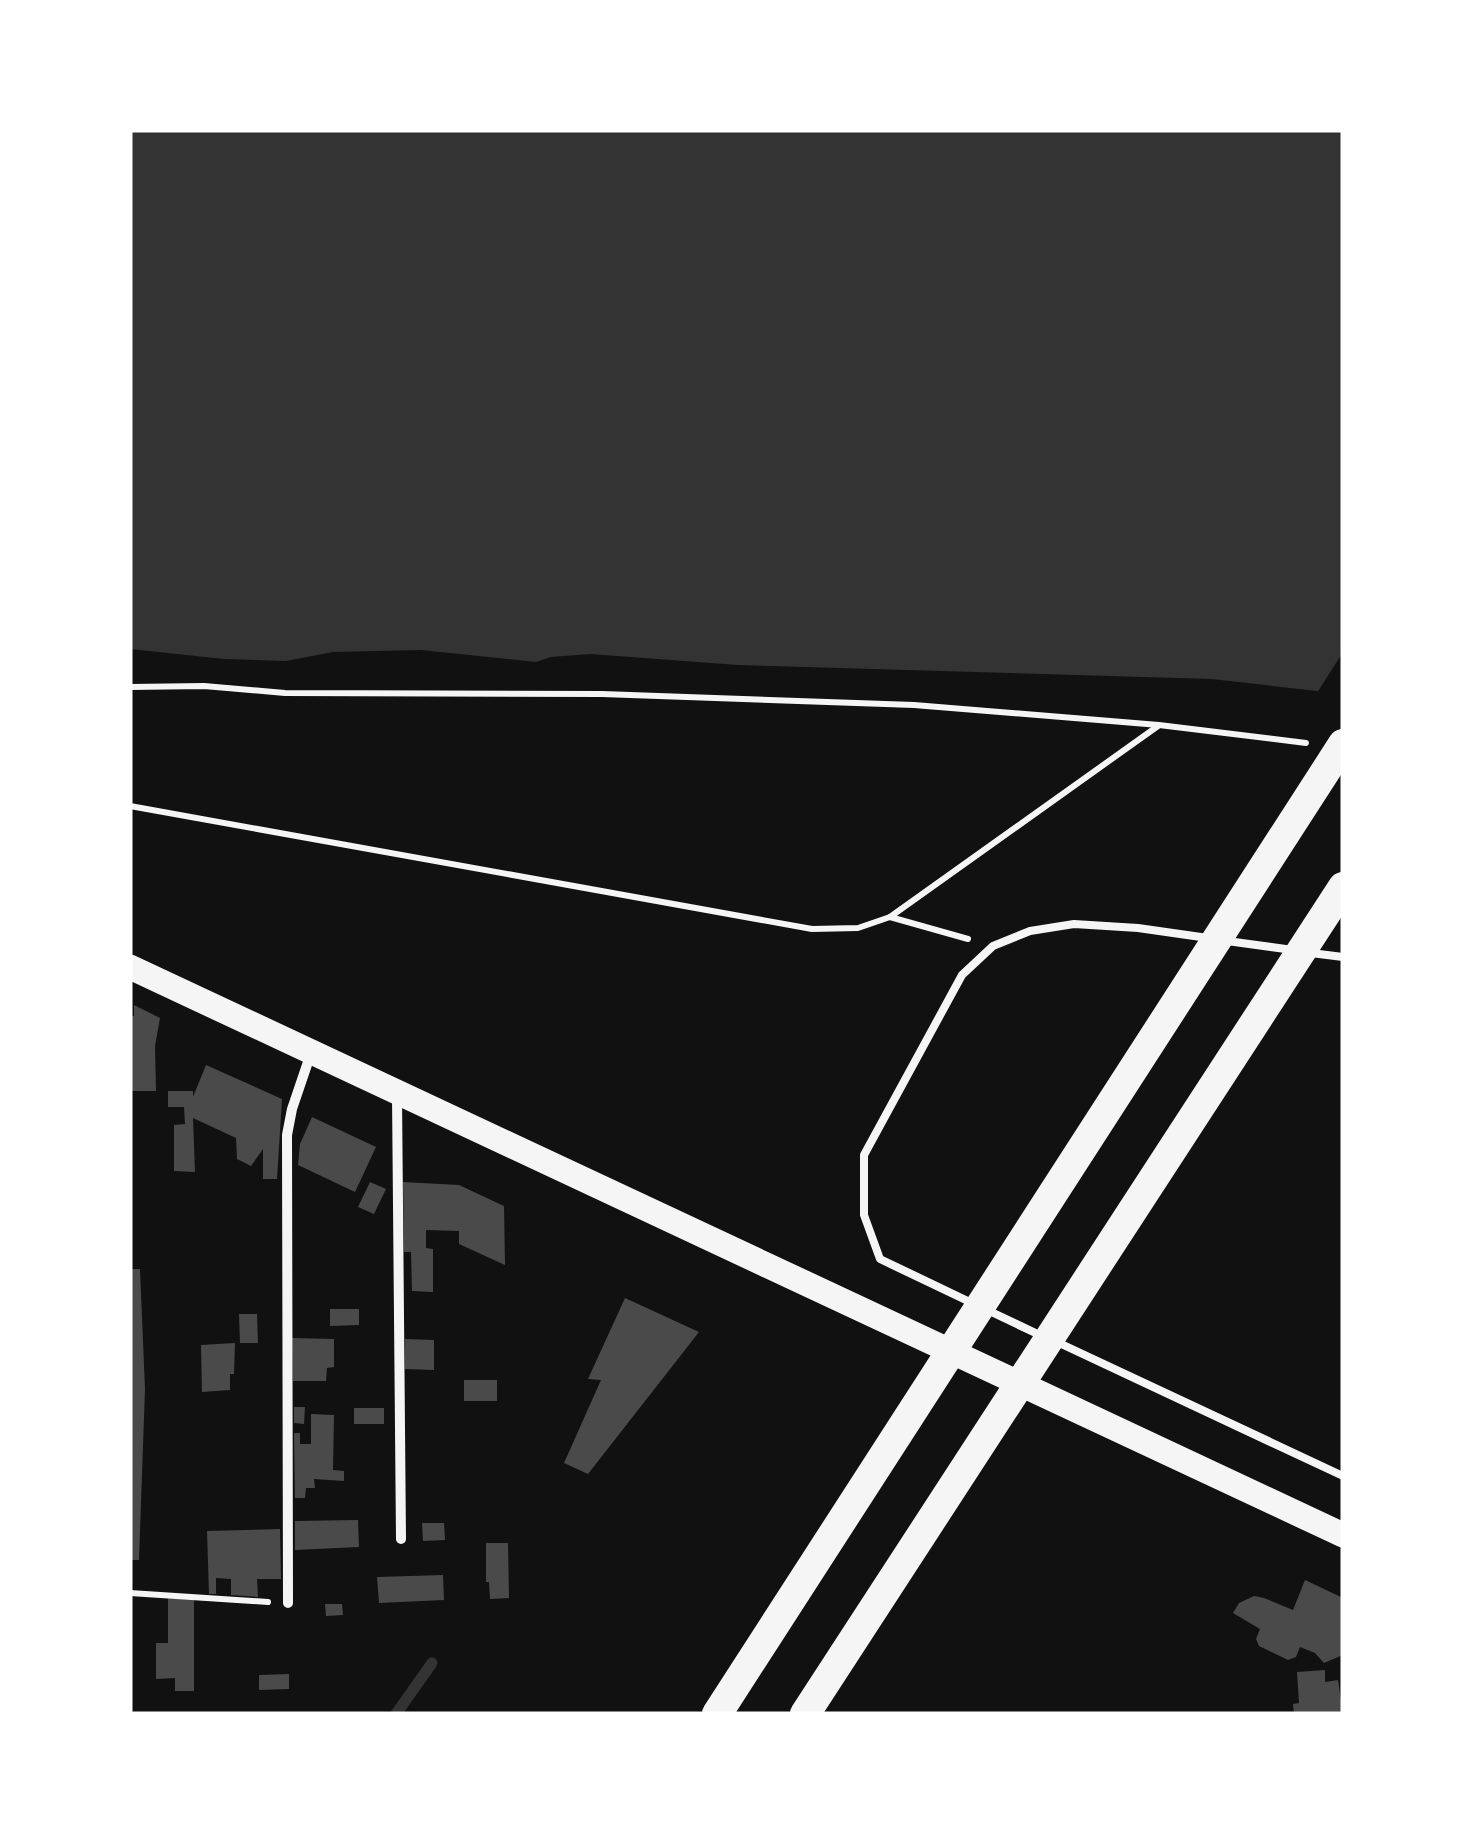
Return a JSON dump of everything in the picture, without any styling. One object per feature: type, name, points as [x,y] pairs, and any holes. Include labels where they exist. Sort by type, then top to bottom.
[{"type":"highway","points":[[717,1714],[1343,744]]},
{"type":"highway","points":[[806,1714],[1343,886]]},
{"type":"main road","points":[[130,967],[1343,1534]]},
{"type":"street","points":[[288,1603],[288,1135],[292,1109],[311,1052]]},
{"type":"street","points":[[397,1092],[401,1538]]},
{"type":"lane","points":[[1343,957],[1138,928],[1074,924],[1030,930],[993,946],[962,975],[864,1155],[864,1216],[880,1259],[1343,1476]]},
{"type":"path","points":[[130,687],[204,686],[286,693],[602,694],[914,705],[1159,725],[1306,743]]},
{"type":"path","points":[[130,806],[812,929],[858,928],[890,917],[1159,725]]},
{"type":"path","points":[[890,917],[993,946]]},
{"type":"path","points":[[130,1593],[288,1603]]},
{"type":"shaded area","points":[[130,130],[1343,130],[1343,694],[1212,679],[738,665],[590,654],[536,662],[421,650],[333,652],[286,661],[130,649]]},
{"type":"pier","points":[[1343,652],[1343,699],[1315,696]]},
{"type":"building","points":[[134,1005],[160,1018],[155,1046],[156,1091],[130,1091],[130,1016],[134,1016]]},
{"type":"building","points":[[206,1065],[282,1099],[277,1179],[263,1179],[263,1149],[251,1166],[237,1159],[236,1138],[193,1118],[195,1172],[174,1171],[174,1125],[185,1124],[184,1107],[168,1107],[168,1091],[193,1091],[193,1097]]},
{"type":"building","points":[[312,1117],[376,1147],[355,1192],[298,1165],[300,1144]]},
{"type":"building","points":[[370,1182],[386,1189],[374,1214],[358,1207]]},
{"type":"building","points":[[403,1182],[459,1185],[504,1206],[505,1265],[459,1244],[459,1231],[426,1230],[426,1248],[433,1249],[433,1292],[412,1291],[411,1252],[404,1252]]},
{"type":"building","points":[[130,1269],[140,1269],[145,1389],[139,1560],[130,1560]]},
{"type":"building","points":[[625,1298],[699,1332],[588,1474],[564,1463],[601,1380],[588,1379]]},
{"type":"building","points":[[330,1309],[359,1309],[359,1325],[330,1326]]},
{"type":"building","points":[[239,1314],[257,1314],[258,1343],[240,1343]]},
{"type":"building","points":[[292,1338],[334,1339],[334,1367],[327,1368],[326,1381],[293,1381]]},
{"type":"building","points":[[405,1339],[434,1340],[434,1370],[405,1369]]},
{"type":"building","points":[[235,1343],[230,1390],[202,1392],[201,1345]]},
{"type":"building","points":[[464,1380],[497,1380],[497,1401],[464,1401]]},
{"type":"building","points":[[294,1407],[305,1407],[304,1424],[294,1423]]},
{"type":"building","points":[[354,1408],[384,1408],[384,1424],[354,1424]]},
{"type":"building","points":[[311,1414],[334,1415],[333,1470],[344,1471],[344,1481],[314,1479],[315,1488],[306,1488],[305,1498],[295,1498],[294,1433],[300,1433],[300,1444],[311,1444]]},
{"type":"building","points":[[358,1520],[359,1547],[295,1550],[295,1521]]},
{"type":"building","points":[[422,1523],[444,1523],[445,1540],[423,1541]]},
{"type":"building","points":[[280,1529],[281,1579],[257,1579],[258,1597],[231,1595],[231,1579],[216,1578],[216,1594],[209,1594],[207,1531]]},
{"type":"building","points":[[486,1543],[508,1543],[509,1598],[490,1599]]},
{"type":"building","points":[[443,1575],[444,1600],[379,1603],[377,1577]]},
{"type":"building","points":[[1305,1580],[1343,1598],[1343,1655],[1324,1663],[1315,1653],[1300,1647],[1296,1657],[1288,1660],[1259,1646],[1256,1639],[1260,1629],[1233,1613],[1239,1603],[1254,1596],[1293,1610]]},
{"type":"building","points":[[168,1598],[194,1600],[194,1691],[175,1691],[175,1678],[156,1679],[156,1643],[168,1643]]},
{"type":"building","points":[[325,1604],[342,1604],[343,1615],[326,1616]]},
{"type":"building","points":[[1325,1670],[1325,1682],[1338,1680],[1343,1714],[1294,1714],[1293,1704],[1299,1703],[1297,1672]]},
{"type":"building","points":[[289,1674],[289,1689],[259,1690],[259,1675]]},
{"type":"waterway","points":[[396,1714],[432,1663]]}]
